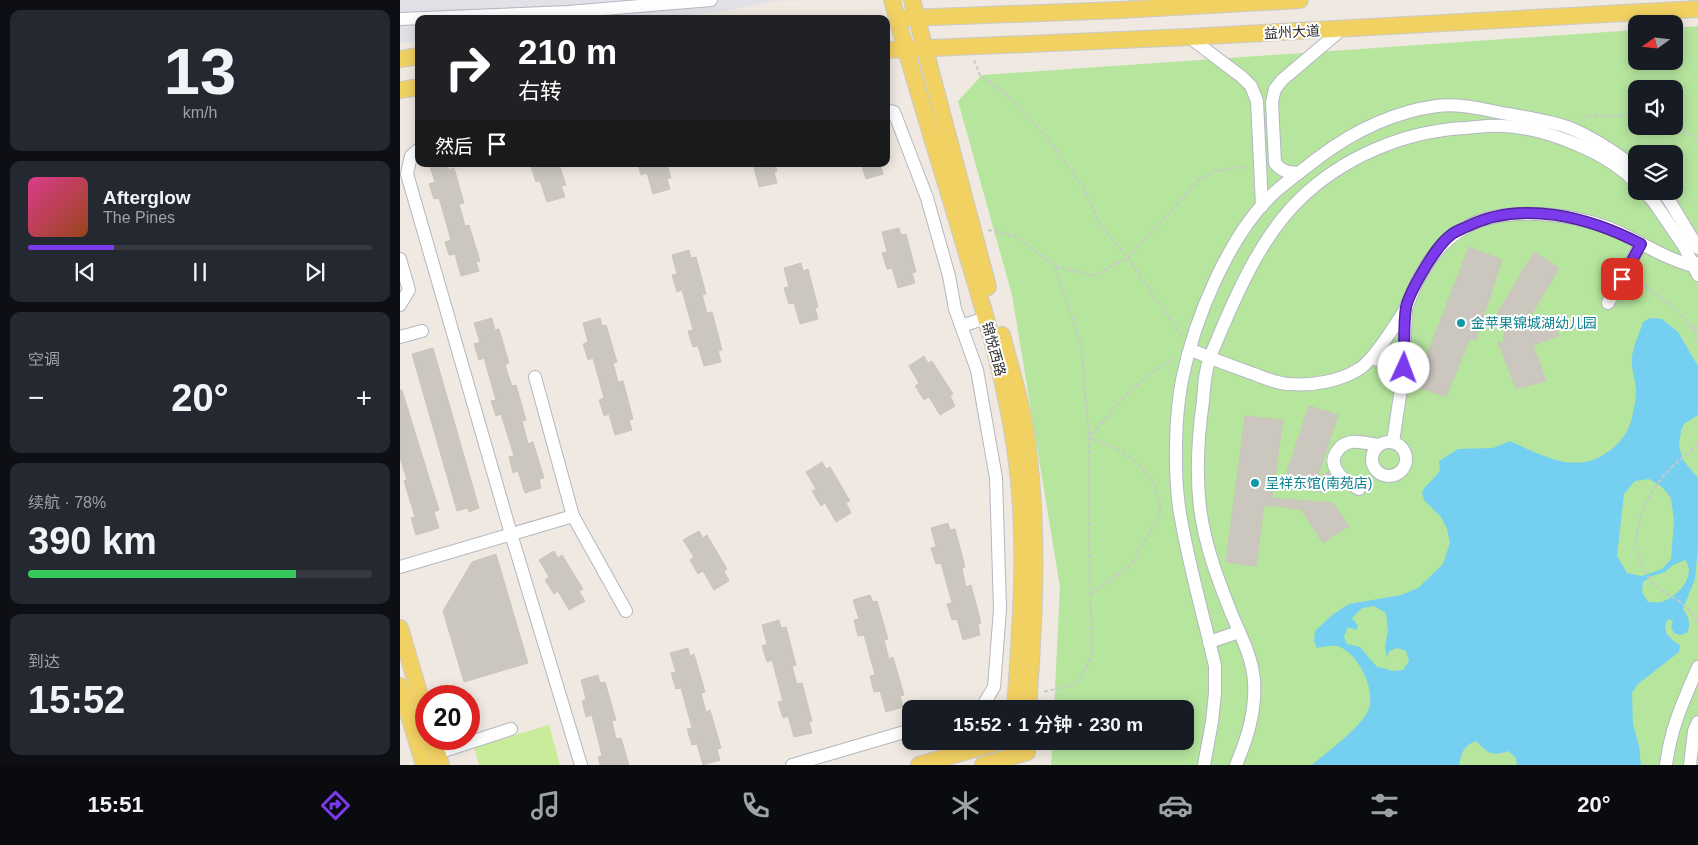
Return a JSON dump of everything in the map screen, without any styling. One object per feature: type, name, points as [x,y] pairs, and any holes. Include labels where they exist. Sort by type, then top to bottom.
[{"type":"main road","name":"锦悦西路","points":[[892,0],[892,19],[906,50],[986,318],[1008,404],[1016,450],[1020,494],[1023,580],[1016,700]]},
{"type":"main road","name":"锦悦西路","points":[[912,0],[918,17],[971,226],[1020,402],[1028,449],[1034,531],[1035,580],[1029,700]]},
{"type":"main road","points":[[892,19],[1120,10],[1300,0]]},
{"type":"main road","name":"益州大道","points":[[890,50],[1189,38],[1698,9]]},
{"type":"main road","points":[[400,59],[415,57]]},
{"type":"main road","points":[[400,90],[415,88]]},
{"type":"main road","points":[[400,628],[417,685]]},
{"type":"main road","points":[[400,686],[424,765]]},
{"type":"main road","points":[[919,765],[971,750]]},
{"type":"main road","points":[[983,765],[1020,753]]},
{"type":"street","points":[[474,15],[712,0]]},
{"type":"street","points":[[400,19],[415,18]]},
{"type":"street","points":[[1299,173],[1286,172],[1279,168],[1275,162],[1272,102],[1275,90],[1282,80],[1341,30]]},
{"type":"street","points":[[1189,38],[1242,77],[1251,86],[1257,100],[1262,206]]},
{"type":"street","points":[[1204,765],[1212,722],[1215,666],[1179,505],[1176,465],[1178,418],[1182,381],[1204,306],[1219,272],[1249,222],[1274,193],[1335,145],[1359,130],[1402,113],[1438,106],[1458,105],[1544,121],[1569,128],[1614,152],[1628,162]]},
{"type":"street","points":[[890,111],[894,112],[927,198],[949,276],[955,309],[977,370],[996,478],[1000,610],[994,687],[986,700]]},
{"type":"street","points":[[1236,765],[1250,728],[1254,704],[1254,679],[1251,661],[1216,576],[1205,538],[1200,506],[1199,432],[1205,378],[1210,358],[1233,303],[1269,237],[1296,202],[1340,168],[1370,152],[1407,137],[1442,129],[1504,126],[1540,132],[1586,149],[1611,162],[1628,176]]},
{"type":"street","points":[[415,152],[410,156],[406,174],[511,534],[581,765]]},
{"type":"street","points":[[1652,200],[1684,246],[1696,268]]},
{"type":"street","points":[[1668,200],[1698,248]]},
{"type":"street","points":[[1190,349],[1210,358],[1289,384],[1311,384],[1336,379],[1360,370],[1372,358],[1406,306],[1419,278],[1435,252],[1452,234],[1478,221],[1505,215],[1552,214],[1594,224],[1618,232],[1671,259],[1696,268]]},
{"type":"street","points":[[1608,303],[1641,244]]},
{"type":"street","points":[[400,259],[409,290],[400,305]]},
{"type":"street","points":[[1393,442],[1404,368],[1406,306]]},
{"type":"street","points":[[961,326],[986,318]]},
{"type":"street","points":[[400,337],[422,331]]},
{"type":"street","points":[[1372,358],[1404,368]]},
{"type":"street","points":[[535,377],[572,516],[626,611]]},
{"type":"street","points":[[1359,489],[1347,482],[1338,472],[1333,464],[1333,457],[1343,445],[1350,442],[1379,445]]},
{"type":"street","points":[[1393,442],[1399,445],[1406,457],[1402,471],[1396,475],[1389,476],[1376,470],[1372,464],[1372,457],[1374,450],[1379,445],[1393,442]]},
{"type":"street","points":[[400,567],[572,516]]},
{"type":"street","points":[[1209,642],[1239,632]]},
{"type":"street","points":[[1666,765],[1675,719],[1698,667]]},
{"type":"street","points":[[1690,765],[1694,731],[1698,722]]},
{"type":"street","points":[[437,752],[511,729]]},
{"type":"street","points":[[792,765],[902,733]]},
{"type":"path","points":[[968,47],[980,75],[1006,94],[1049,140],[1086,192],[1099,224],[1128,258],[1190,349],[1163,364],[1123,397],[1089,438]]},
{"type":"path","points":[[1569,128],[1588,116],[1628,115]]},
{"type":"path","points":[[1683,131],[1698,137]]},
{"type":"path","points":[[971,226],[1015,236],[1056,266],[1094,276],[1128,258],[1199,180],[1215,170],[1260,164]]},
{"type":"path","points":[[1034,700],[1072,686],[1080,680],[1092,654],[1089,438],[1081,344],[1056,266]]},
{"type":"path","points":[[1628,266],[1649,289],[1669,304],[1698,338]]},
{"type":"path","points":[[1692,329],[1698,326]]},
{"type":"path","points":[[1089,438],[1118,449],[1139,464],[1155,485],[1161,508],[1132,565],[1090,595]]},
{"type":"path","points":[[1698,444],[1669,470],[1650,494],[1637,529],[1639,555],[1652,581],[1666,594],[1686,607],[1698,622]]},
{"type":"shaded area","points":[[400,0],[811,0],[775,1],[719,12],[689,15],[415,15],[415,41],[400,43]]},
{"type":"green space","points":[[1698,26],[1698,765],[1051,765],[1052,750],[1194,750],[1194,700],[1054,700],[1060,587],[1012,295],[958,101],[982,75],[1628,31],[1628,70],[1683,70],[1683,27]]},
{"type":"green space","points":[[549,725],[560,765],[479,765],[475,750],[480,750],[480,745]]},
{"type":"water","points":[[1650,318],[1662,319],[1678,332],[1698,366],[1698,415],[1684,424],[1679,446],[1683,460],[1698,478],[1698,548],[1695,579],[1683,609],[1689,621],[1687,633],[1680,635],[1674,633],[1671,627],[1673,621],[1668,619],[1665,628],[1672,640],[1680,645],[1679,652],[1638,684],[1632,693],[1633,724],[1639,746],[1641,765],[1517,765],[1516,758],[1508,751],[1498,754],[1490,753],[1476,741],[1464,750],[1459,765],[1312,765],[1343,740],[1358,724],[1368,711],[1370,702],[1368,683],[1364,673],[1352,656],[1337,646],[1317,648],[1314,641],[1315,631],[1332,615],[1349,604],[1401,595],[1418,588],[1443,564],[1450,543],[1447,529],[1441,517],[1424,500],[1422,493],[1440,471],[1439,461],[1458,449],[1493,448],[1510,441],[1549,458],[1562,461],[1575,463],[1600,457],[1620,441],[1631,423],[1636,389],[1632,354],[1643,322]],"holes":[[[1649,479],[1662,487],[1671,498],[1674,521],[1671,559],[1662,569],[1642,576],[1627,573],[1617,556],[1624,494],[1635,481]],[[1685,560],[1688,566],[1689,572],[1683,586],[1666,600],[1648,602],[1642,592],[1643,582],[1652,576],[1665,572],[1673,565]],[[1374,606],[1386,613],[1388,631],[1385,646],[1387,658],[1389,651],[1397,648],[1406,651],[1409,661],[1403,670],[1392,671],[1377,667],[1360,647],[1347,644],[1344,637],[1348,627],[1356,630],[1358,626],[1352,618],[1362,608]]]},
{"type":"building","points":[[430,167],[448,167],[449,170],[454,168],[464,203],[459,204],[465,226],[469,225],[480,261],[476,262],[479,271],[461,276],[455,254],[449,255],[445,242],[451,240],[439,198],[434,199],[429,184],[435,182]]},
{"type":"building","points":[[531,167],[560,167],[566,185],[561,186],[565,197],[547,202],[540,181],[536,182]]},
{"type":"building","points":[[639,167],[668,167],[671,178],[667,179],[670,189],[653,194],[647,173],[641,175]]},
{"type":"building","points":[[754,167],[776,167],[777,171],[774,172],[777,183],[759,187]]},
{"type":"building","points":[[862,167],[881,167],[883,174],[866,179]]},
{"type":"building","points":[[899,228],[901,235],[906,234],[916,272],[912,273],[915,283],[898,288],[892,268],[887,269],[882,253],[887,252],[882,232]]},
{"type":"building","points":[[1469,247],[1502,260],[1476,340],[1470,338],[1446,397],[1415,386]]},
{"type":"building","points":[[689,250],[691,258],[696,257],[706,294],[702,295],[707,313],[712,312],[722,350],[718,351],[721,362],[704,366],[698,346],[693,347],[688,331],[693,330],[682,290],[677,292],[672,275],[677,274],[672,255]]},
{"type":"building","points":[[1534,252],[1559,268],[1524,327],[1552,318],[1559,336],[1533,345],[1546,381],[1516,389],[1498,342],[1503,344],[1505,328],[1494,319]]},
{"type":"building","points":[[801,263],[803,271],[808,269],[818,307],[815,308],[818,319],[800,324],[794,303],[789,304],[784,288],[789,287],[784,268]]},
{"type":"building","points":[[492,318],[495,330],[499,329],[509,363],[505,365],[512,386],[516,385],[526,420],[522,421],[528,444],[533,442],[544,478],[539,479],[541,488],[525,493],[518,471],[513,473],[509,457],[514,456],[501,414],[496,416],[491,401],[496,400],[484,358],[479,360],[474,344],[480,342],[474,323]]},
{"type":"building","points":[[600,318],[602,326],[606,325],[617,362],[613,363],[618,382],[623,381],[633,419],[629,420],[632,430],[615,435],[609,414],[604,416],[599,400],[604,398],[593,358],[588,360],[583,344],[588,342],[583,323]]},
{"type":"building","points":[[433,348],[479,508],[469,512],[468,508],[457,511],[412,354]]},
{"type":"building","points":[[924,356],[928,363],[932,361],[953,394],[950,396],[955,406],[940,415],[929,397],[924,400],[915,386],[919,383],[909,366]]},
{"type":"building","points":[[400,390],[402,390],[439,510],[434,512],[439,528],[416,535],[411,518],[415,517],[404,481],[407,480],[400,458]]},
{"type":"building","points":[[1309,406],[1338,415],[1317,479],[1328,472],[1336,483],[1322,493],[1284,481]]},
{"type":"building","name":"呈祥东馆(南苑店)","points":[[1245,416],[1283,420],[1272,498],[1333,503],[1349,526],[1323,543],[1301,509],[1264,505],[1256,566],[1226,562]]},
{"type":"building","points":[[822,462],[826,469],[830,467],[850,501],[846,503],[851,513],[836,522],[825,503],[821,506],[812,491],[816,489],[806,472]]},
{"type":"building","points":[[948,523],[950,530],[955,529],[965,567],[962,568],[966,587],[971,585],[981,623],[978,624],[980,635],[963,640],[957,619],[952,620],[947,604],[952,603],[941,563],[936,564],[931,548],[936,547],[931,528]]},
{"type":"building","points":[[699,531],[703,538],[707,535],[727,569],[724,571],[729,581],[714,590],[703,571],[698,574],[690,560],[694,557],[683,540]]},
{"type":"building","points":[[554,551],[558,558],[562,555],[583,589],[579,591],[585,601],[569,610],[558,591],[554,594],[545,580],[549,577],[539,560]]},
{"type":"building","points":[[496,554],[528,663],[464,682],[443,611],[472,562]]},
{"type":"building","points":[[870,595],[873,602],[877,601],[888,639],[884,640],[889,659],[893,657],[904,695],[900,696],[902,707],[886,712],[880,691],[874,692],[870,676],[875,675],[864,635],[858,636],[854,620],[859,619],[853,600]]},
{"type":"building","points":[[779,620],[781,628],[786,627],[796,665],[792,666],[797,684],[802,683],[812,721],[809,722],[812,733],[794,737],[788,716],[783,718],[778,702],[783,701],[772,660],[767,662],[762,646],[767,644],[762,625]]},
{"type":"building","points":[[688,648],[690,656],[694,654],[705,692],[701,693],[706,712],[710,710],[721,748],[717,749],[720,760],[703,765],[697,744],[692,745],[687,729],[692,728],[681,688],[676,689],[671,673],[676,672],[670,653]]},
{"type":"building","points":[[598,675],[600,683],[605,682],[616,720],[612,721],[616,739],[621,738],[629,765],[600,765],[598,757],[602,756],[592,715],[586,717],[582,701],[586,699],[581,680]]},
{"type":"place","name":"金苹果锦城湖幼儿园","points":[[1461,323]]},
{"type":"place","name":"呈祥东馆(南苑店)","points":[[1255,483]]},
{"type":"route","points":[[1404,368],[1406,306],[1419,278],[1435,252],[1452,234],[1478,221],[1505,215],[1528,213],[1552,214],[1618,232],[1641,244],[1622,279]]}]
